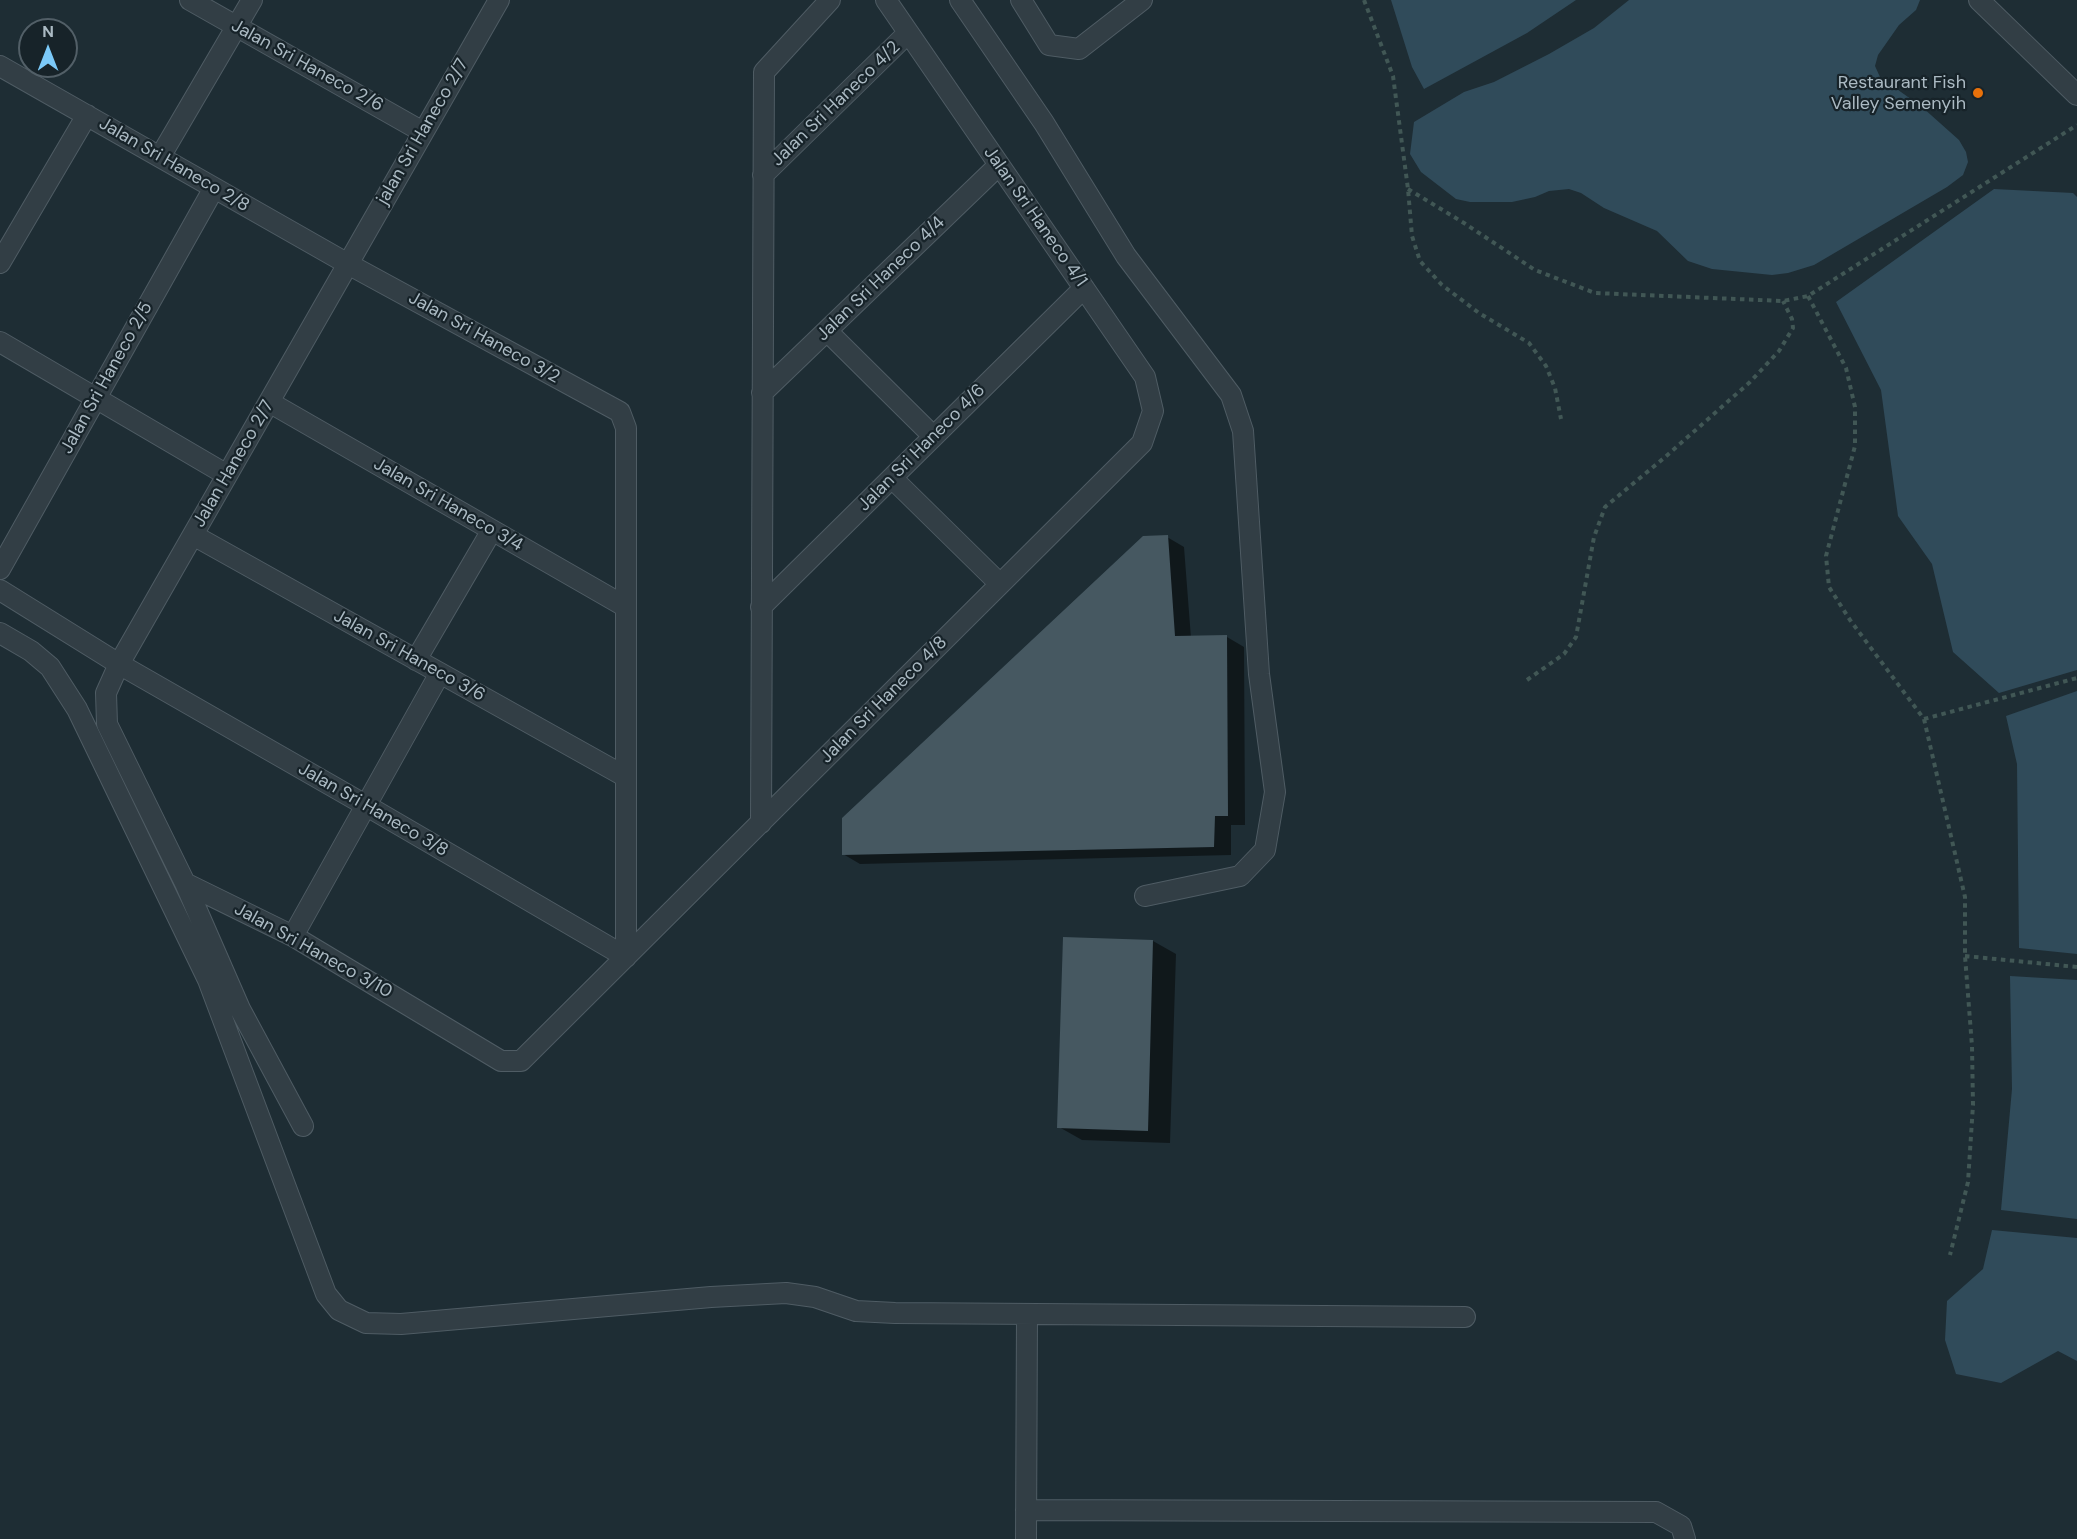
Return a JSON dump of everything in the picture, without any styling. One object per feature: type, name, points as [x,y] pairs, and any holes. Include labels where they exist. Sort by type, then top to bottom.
[{"type":"street","name":"Jalan Sri Haneco 2/6","points":[[190,0],[423,132]]},
{"type":"street","points":[[160,157],[252,0]]},
{"type":"street","points":[[760,823],[764,72],[830,0]]},
{"type":"street","name":"Jalan Sri Haneco 4/1","points":[[886,0],[1145,378],[1154,411],[1142,443]]},
{"type":"street","points":[[1021,0],[1049,45],[1079,49],[1142,0]]},
{"type":"street","points":[[1979,0],[2077,96]]},
{"type":"street","name":"jalan Sri Haneco 2/7","points":[[348,264],[423,132],[492,2]]},
{"type":"street","points":[[965,2],[1044,123],[1126,256],[1231,395],[1243,431],[1259,674],[1275,792],[1265,850],[1240,876],[1145,896]]},
{"type":"street","name":"Jalan Sri Haneco 4/2","points":[[763,175],[908,33]]},
{"type":"street","name":"Jalan Sri Haneco 2/8","points":[[0,66],[348,264]]},
{"type":"street","points":[[0,263],[87,115]]},
{"type":"street","name":"Jalan Sri Haneco 4/4","points":[[762,393],[999,165]]},
{"type":"street","name":"Jalan Sri Haneco 2/5","points":[[0,568],[214,188]]},
{"type":"street","name":"Jalan Haneco 2/7","points":[[119,664],[348,264]]},
{"type":"street","name":"Jalan Sri Haneco 3/2","points":[[348,264],[620,412],[626,428],[626,607]]},
{"type":"street","name":"Jalan Sri Haneco 4/6","points":[[761,607],[1084,288]]},
{"type":"street","points":[[827,331],[933,436]]},
{"type":"street","points":[[0,342],[227,475]]},
{"type":"street","name":"Jalan Sri Haneco 3/4","points":[[269,402],[626,607]]},
{"type":"street","name":"Jalan Sri Haneco 4/8","points":[[626,957],[1142,443]]},
{"type":"street","points":[[892,478],[1000,584]]},
{"type":"street","points":[[416,660],[492,530]]},
{"type":"street","name":"Jalan Sri Haneco 3/6","points":[[193,535],[626,777]]},
{"type":"street","name":"Jalan Sri Haneco 3/8","points":[[0,590],[119,664],[626,957]]},
{"type":"street","points":[[626,607],[626,957]]},
{"type":"street","points":[[0,633],[31,651],[50,667],[77,709],[208,980],[326,1294],[339,1310],[366,1323],[402,1324],[711,1297],[786,1293],[816,1297],[856,1311],[895,1313],[1465,1317]]},
{"type":"street","points":[[119,664],[106,693],[107,724],[185,883],[240,1008],[303,1126]]},
{"type":"street","points":[[293,936],[440,673]]},
{"type":"street","name":"Jalan Sri Haneco 3/10","points":[[185,883],[293,936],[501,1061],[521,1062],[626,957]]},
{"type":"street","points":[[1026,1539],[1027,1315]]},
{"type":"street","points":[[1026,1510],[1656,1512],[1681,1526],[1685,1539]]},
{"type":"path","points":[[1364,0],[1393,76],[1412,236],[1420,261],[1442,285],[1470,306],[1529,343],[1546,366],[1555,388],[1561,419]]},
{"type":"path","points":[[1408,189],[1535,270],[1595,293],[1782,301],[1808,296],[2077,125]]},
{"type":"path","points":[[1808,296],[1846,369],[1855,407],[1854,446],[1826,556],[1829,587],[1850,620],[1924,719],[1965,897],[1965,956],[1972,1046],[1973,1106],[1968,1182],[1950,1255]]},
{"type":"path","points":[[1527,680],[1564,654],[1576,637],[1594,537],[1605,507],[1750,382],[1779,351],[1793,328],[1792,319],[1782,301]]},
{"type":"path","points":[[1924,719],[2077,678]]},
{"type":"path","points":[[1965,956],[2077,967]]},
{"type":"water","points":[[1391,0],[1576,0],[1527,33],[1424,89],[1412,67]]},
{"type":"water","points":[[1629,0],[1920,0],[1916,10],[1899,25],[1878,55],[1875,66],[1880,77],[1922,107],[1959,140],[1966,152],[1968,162],[1963,175],[1947,187],[1814,265],[1772,275],[1712,269],[1688,261],[1657,231],[1604,208],[1581,193],[1569,189],[1549,191],[1512,202],[1470,202],[1456,199],[1421,172],[1410,154],[1414,122],[1464,92],[1494,82],[1549,54],[1594,28]]},
{"type":"water","points":[[1994,189],[2073,193],[2077,197],[2077,670],[1999,693],[1953,652],[1932,564],[1898,516],[1881,390],[1836,302]]},
{"type":"water","points":[[2077,691],[2077,954],[2019,948],[2017,764],[2006,716]]},
{"type":"water","points":[[2010,976],[2077,980],[2077,1219],[2001,1210],[2012,1089]]},
{"type":"water","points":[[1992,1230],[2077,1238],[2077,1361],[2058,1351],[2001,1383],[1956,1374],[1945,1340],[1947,1301],[1983,1269]]},
{"type":"building","points":[[1168,535],[1175,636],[1227,635],[1228,816],[1215,816],[1214,847],[842,855],[842,818],[1143,536]]},
{"type":"building","points":[[1063,937],[1153,940],[1148,1131],[1057,1128]]},
{"type":"place","name":"Restaurant Fish Valley Semenyih","points":[[1978,93]]}]
